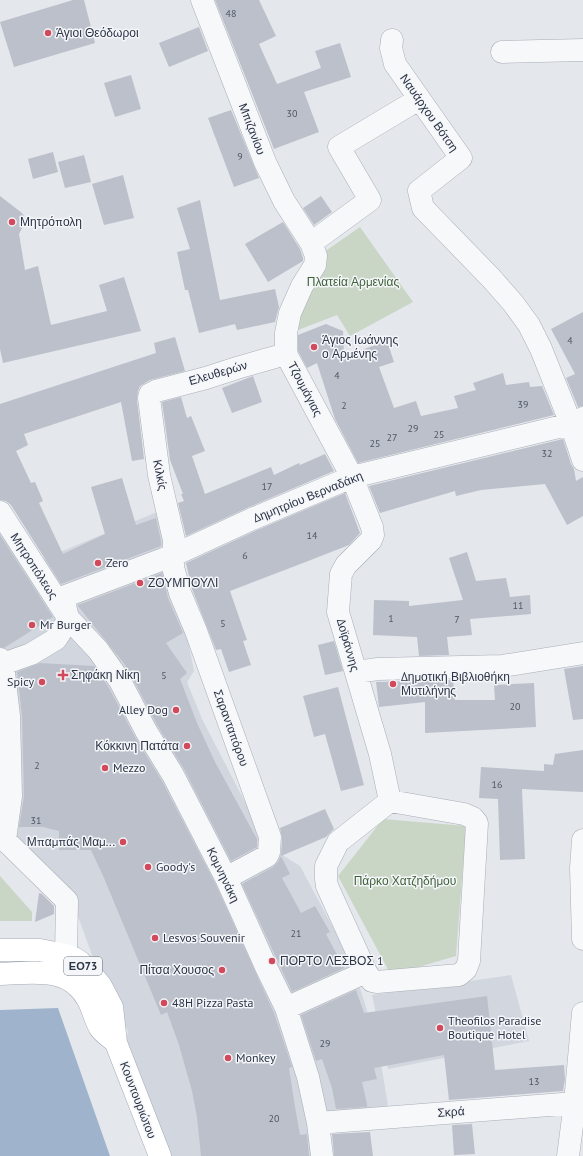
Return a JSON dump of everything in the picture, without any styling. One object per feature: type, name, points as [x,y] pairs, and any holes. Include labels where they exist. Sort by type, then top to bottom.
[{"type":"main road","name":"Κουντουριώτου","points":[[0,950],[40,950],[66,955],[74,958],[88,970],[101,986],[112,1006],[116,1043],[160,1156]]},
{"type":"main road","name":"Κουντουριώτου","points":[[0,974],[51,973],[61,975],[70,980],[84,993],[101,1029],[116,1043]]},
{"type":"street","name":"Μπιζανίου","points":[[202,0],[265,162],[284,200],[313,248]]},
{"type":"street","name":"Ναυάρχου Βότση","points":[[392,40],[391,48],[395,64],[461,158],[419,191],[422,208],[491,278],[513,303],[529,325],[577,421]]},
{"type":"street","points":[[502,52],[583,50]]},
{"type":"street","points":[[313,248],[370,200],[339,147],[419,99]]},
{"type":"street","name":"Τζουμάγιας","points":[[313,248],[316,260],[315,265],[302,286],[290,313],[286,334],[286,354],[352,477]]},
{"type":"street","name":"Ελευθερών","points":[[150,394],[286,354]]},
{"type":"street","name":"Κιλκίς","points":[[150,394],[149,402],[156,456],[160,482],[174,540],[174,555]]},
{"type":"street","points":[[577,421],[583,460]]},
{"type":"street","name":"Δημητρίου Βερναδάκη","points":[[69,619],[63,597],[174,555],[254,518],[352,477],[577,421]]},
{"type":"street","name":"Δοϊράννης","points":[[352,477],[372,527],[373,535],[371,540],[343,570],[340,583],[338,612],[380,754],[390,801]]},
{"type":"street","name":"Μητροπόλεως","points":[[0,512],[69,619]]},
{"type":"street","name":"Σαρανταπόρου","points":[[174,555],[173,567],[180,593],[198,637],[270,837],[269,852],[267,856],[226,878]]},
{"type":"street","points":[[66,955],[68,901],[3,840],[11,796],[8,716],[1,662],[31,654],[56,639],[69,619]]},
{"type":"street","name":"Κομνηνάκη","points":[[69,619],[98,650],[120,681],[146,731],[173,775],[226,878],[286,1008],[308,1077],[318,1123],[322,1156]]},
{"type":"street","points":[[356,672],[378,669],[502,666],[583,653]]},
{"type":"street","points":[[390,801],[464,814],[473,818],[477,823],[469,961],[466,969],[459,974],[377,982],[372,980],[366,972],[327,886],[326,866],[338,842],[390,801]]},
{"type":"street","points":[[583,840],[581,868],[583,939]]},
{"type":"street","points":[[286,1008],[366,972]]},
{"type":"street","points":[[568,1156],[579,1103],[583,1013]]},
{"type":"street","name":"Σκρά","points":[[318,1123],[579,1103]]},
{"type":"shaded area","points":[[0,510],[31,564],[162,510],[194,671],[187,682],[202,719],[262,835],[276,851],[300,866],[352,963],[378,1045],[389,1112],[324,1118],[328,1156],[168,1156],[126,1041],[128,1032],[115,998],[99,974],[68,889],[0,849]]},
{"type":"shaded area","points":[[511,975],[529,1041],[388,1069],[372,995]]},
{"type":"green space","name":"Πλατεία Αρμενίας","points":[[360,227],[413,302],[350,336],[337,315],[293,332],[324,252]]},
{"type":"green space","name":"Πάρκο Χατζηδήμου","points":[[383,819],[466,826],[456,956],[391,975],[338,876]]},
{"type":"green space","points":[[0,876],[32,912],[32,921],[0,921]]},
{"type":"water","points":[[58,1008],[110,1156],[0,1156],[0,1010]]},
{"type":"building","name":"Άγιοι Θεόδωροι","points":[[73,0],[84,0],[95,43],[14,67],[0,22]]},
{"type":"building","points":[[215,0],[259,0],[276,36],[259,44],[277,84],[321,68],[315,51],[340,43],[351,77],[304,92],[319,132],[274,149]]},
{"type":"building","points":[[199,27],[208,51],[169,67],[159,43]]},
{"type":"building","points":[[131,75],[141,109],[115,117],[104,83]]},
{"type":"building","points":[[231,110],[259,178],[234,187],[208,118]]},
{"type":"building","points":[[53,152],[58,172],[33,179],[28,159]]},
{"type":"building","points":[[84,155],[91,182],[65,188],[58,162]]},
{"type":"building","points":[[123,175],[134,218],[104,225],[92,184]]},
{"type":"building","points":[[0,196],[24,216],[24,224],[19,234],[25,270],[38,266],[51,325],[107,311],[99,285],[124,277],[141,331],[3,363],[0,349]]},
{"type":"building","points":[[321,196],[332,212],[314,225],[303,208]]},
{"type":"building","points":[[200,200],[220,300],[275,289],[279,307],[275,322],[237,330],[235,324],[199,333],[188,290],[185,290],[177,252],[190,249],[177,208]]},
{"type":"building","points":[[283,222],[300,249],[303,261],[268,282],[245,244]]},
{"type":"building","points":[[583,312],[583,406],[578,407],[566,378],[575,374],[551,329]]},
{"type":"building","points":[[326,324],[343,331],[344,356],[387,341],[394,362],[379,367],[394,408],[416,401],[421,416],[458,408],[454,396],[476,390],[473,383],[503,373],[506,385],[529,382],[530,387],[542,386],[554,415],[358,463],[335,419],[317,363],[307,368],[298,351],[298,335]]},
{"type":"building","points":[[175,337],[185,371],[150,380],[140,386],[138,391],[137,400],[144,459],[132,461],[121,402],[24,434],[28,445],[16,451],[31,483],[35,482],[43,501],[39,503],[63,554],[105,534],[91,487],[122,478],[136,525],[156,518],[161,546],[61,584],[11,505],[6,501],[0,500],[0,404],[156,353],[154,343]]},
{"type":"building","points":[[253,376],[262,402],[232,413],[222,388]]},
{"type":"building","points":[[181,397],[187,418],[191,416],[205,451],[192,456],[205,494],[271,467],[274,475],[299,463],[300,465],[325,454],[334,471],[186,536],[178,503],[184,501],[181,494],[183,494],[170,460],[162,402]]},
{"type":"building","points":[[563,439],[574,469],[576,481],[583,477],[583,516],[567,525],[545,484],[481,490],[456,496],[455,491],[380,513],[369,486]]},
{"type":"building","points":[[345,493],[360,533],[349,545],[230,591],[247,640],[243,641],[251,665],[229,672],[221,649],[216,650],[192,589],[186,563],[257,530]]},
{"type":"building","points":[[0,535],[53,617],[4,648],[0,647]]},
{"type":"building","points":[[467,552],[476,581],[506,578],[510,597],[530,595],[531,614],[470,619],[472,635],[447,637],[449,655],[419,656],[417,637],[373,635],[374,600],[409,601],[409,606],[463,600],[449,558]]},
{"type":"building","points":[[162,573],[168,598],[183,633],[166,643],[187,673],[180,679],[197,723],[215,762],[257,839],[257,847],[231,861],[184,769],[157,725],[126,666],[78,606]]},
{"type":"building","points":[[334,641],[343,671],[325,675],[318,645]]},
{"type":"building","points":[[40,663],[94,666],[109,688],[135,737],[162,781],[215,883],[274,1013],[292,1067],[289,1068],[300,1135],[307,1134],[309,1156],[201,1156],[197,1117],[192,1091],[179,1045],[167,1012],[161,1015],[91,850],[59,850],[59,831],[43,827],[19,827],[24,796],[22,716],[17,672]]},
{"type":"building","points":[[583,666],[583,719],[573,720],[564,669]]},
{"type":"building","points":[[453,680],[455,700],[495,700],[494,685],[534,683],[536,727],[425,733],[425,702],[379,707],[376,682]]},
{"type":"building","points":[[338,687],[364,785],[341,791],[325,734],[314,737],[303,696]]},
{"type":"building","points":[[583,750],[583,792],[522,789],[525,859],[500,860],[498,799],[479,798],[481,767],[544,771],[544,764],[553,765],[555,754]]},
{"type":"building","points":[[325,809],[334,829],[326,837],[281,856],[282,838],[280,828]]},
{"type":"building","points":[[281,856],[290,874],[282,878],[301,913],[315,906],[330,932],[326,934],[344,968],[292,992],[242,884],[273,867]]},
{"type":"building","points":[[39,893],[42,894],[54,906],[54,914],[35,922]]},
{"type":"building","points":[[356,990],[364,1013],[487,996],[495,1070],[564,1065],[565,1079],[563,1091],[449,1100],[444,1055],[374,1068],[377,1079],[362,1082],[367,1107],[336,1109],[332,1088],[322,1059],[316,1061],[301,1015]]},
{"type":"building","points":[[472,1124],[475,1154],[454,1155],[452,1125]]},
{"type":"building","points":[[370,1132],[373,1156],[334,1156],[332,1134]]},
{"type":"place","name":"Άγιοι Θεόδωροι","points":[[48,33]]},
{"type":"place","name":"Μητρόπολη","points":[[12,222]]},
{"type":"place","name":"Άγιος Ιωάννης ο Αρμένης","points":[[314,347]]},
{"type":"place","name":"Zero","points":[[98,563]]},
{"type":"place","name":"ΖΟΥΜΠΟΥΛΙ","points":[[140,583]]},
{"type":"place","name":"Mr Burger","points":[[32,625]]},
{"type":"place","name":"Σηφάκη Νίκη","points":[[63,675]]},
{"type":"place","name":"Spicy","points":[[42,682]]},
{"type":"place","name":"Δημοτική Βιβλιοθήκη Μυτιλήνης","points":[[393,684]]},
{"type":"place","name":"Alley Dog","points":[[176,710]]},
{"type":"place","name":"Κόκκινη Πατάτα","points":[[187,746]]},
{"type":"place","name":"Mezzo","points":[[105,768]]},
{"type":"place","name":"Μπαμπάς Μαμ...","points":[[123,842]]},
{"type":"place","name":"Goody's","points":[[148,867]]},
{"type":"place","name":"Lesvos Souvenir","points":[[155,938]]},
{"type":"place","name":"ΠΟΡΤΟ ΛΕΣΒΟΣ 1","points":[[272,961]]},
{"type":"place","name":"Πίτσα Χουσος","points":[[222,970]]},
{"type":"place","name":"48H Pizza Pasta","points":[[164,1003]]},
{"type":"place","name":"Theofilos Paradise Boutique Hotel","points":[[440,1028]]},
{"type":"place","name":"Monkey","points":[[228,1058]]}]
